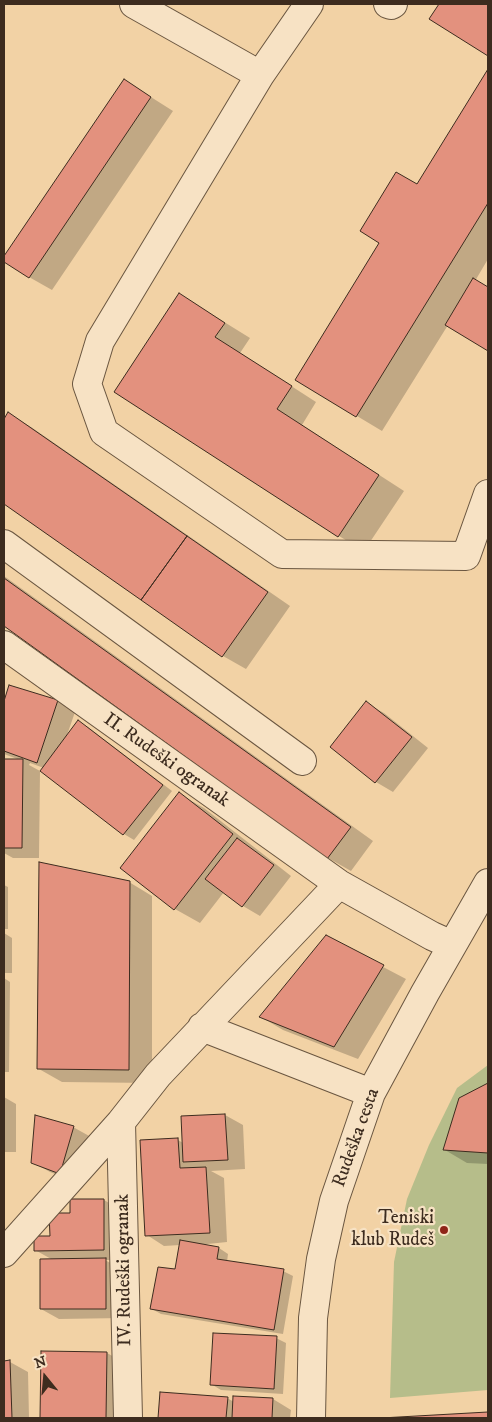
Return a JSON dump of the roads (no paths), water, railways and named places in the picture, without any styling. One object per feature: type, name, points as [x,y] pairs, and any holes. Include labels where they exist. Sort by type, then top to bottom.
[{"type":"street","points":[[134,4],[260,75]]},
{"type":"street","points":[[309,4],[260,75],[100,341],[87,384],[104,432],[282,554],[466,556],[488,494]]},
{"type":"street","points":[[388,4],[394,4]]},
{"type":"street","points":[[4,544],[302,761]]},
{"type":"street","name":"II. Rudeški ogranak","points":[[4,645],[334,880],[432,936],[452,945]]},
{"type":"street","points":[[4,1253],[122,1122],[158,1075],[334,880]]},
{"type":"street","name":"Rudeška cesta","points":[[311,1418],[312,1318],[321,1260],[334,1201],[371,1093],[452,945],[488,884]]},
{"type":"street","points":[[202,1027],[371,1093]]},
{"type":"street","name":"IV. Rudeški ogranak","points":[[122,1122],[128,1418]]},
{"type":"place","name":"Teniski klub Rudeš","points":[[444,1230]]}]
